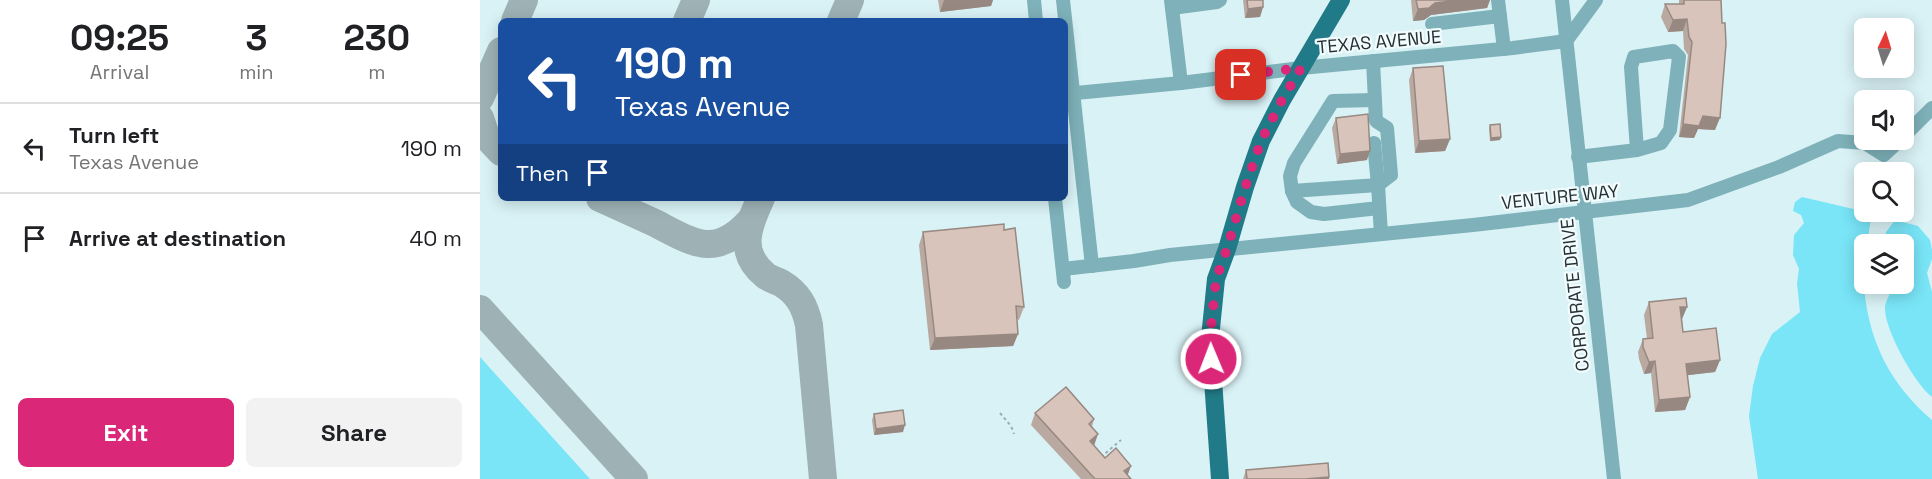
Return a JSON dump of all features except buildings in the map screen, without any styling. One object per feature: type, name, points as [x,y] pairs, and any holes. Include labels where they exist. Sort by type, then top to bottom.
[{"type":"main road","points":[[1220,479],[1210,338],[1216,279],[1261,141],[1282,100],[1341,0]]},
{"type":"street","points":[[1034,0],[1036,18]]},
{"type":"street","points":[[1064,0],[1065,18]]},
{"type":"street","points":[[1181,83],[1172,4],[1220,0]]},
{"type":"street","points":[[1498,0],[1504,49]]},
{"type":"street","name":"CORPORATE DRIVE","points":[[1562,0],[1614,479]]},
{"type":"street","points":[[1566,41],[1596,0]]},
{"type":"street","points":[[1432,24],[1500,16]]},
{"type":"street","name":"TEXAS AVENUE","points":[[1069,94],[1566,41]]},
{"type":"street","points":[[1578,157],[1637,150],[1660,144],[1670,130],[1679,57],[1673,51],[1634,57],[1631,66],[1637,150]]},
{"type":"street","points":[[1373,61],[1374,133],[1381,234]]},
{"type":"street","points":[[1068,75],[1069,94],[1098,265]]},
{"type":"street","points":[[1375,100],[1334,101],[1294,163],[1290,176],[1292,191],[1297,202],[1311,212],[1324,214],[1379,208]]},
{"type":"street","points":[[1914,126],[1931,110]]},
{"type":"street","points":[[1292,191],[1377,185],[1391,175],[1387,128],[1374,133]]},
{"type":"street","name":"VENTURE WAY","points":[[1055,201],[1063,275],[1098,265],[1170,255],[1584,213],[1688,200],[1769,171],[1838,141],[1854,142]]},
{"type":"street","name":"VENTURE WAY","points":[[1876,150],[1884,155],[1889,150]]},
{"type":"path","points":[[1000,413],[1011,426],[1014,434]]},
{"type":"path","points":[[1096,462],[1121,440]]},
{"type":"shaded area","points":[[1802,197],[1854,209],[1854,222],[1870,222],[1869,234],[1854,234],[1854,294],[1865,294],[1877,344],[1893,377],[1904,392],[1932,420],[1932,479],[1758,479],[1749,416],[1760,358],[1772,334],[1800,312],[1797,283],[1799,269],[1793,255],[1794,235],[1804,223],[1801,215],[1793,211],[1795,202]]},
{"type":"shaded area","points":[[1894,222],[1903,222],[1918,226],[1930,240],[1932,259],[1927,273],[1932,292],[1932,397],[1910,370],[1896,344],[1890,331],[1885,307],[1890,294],[1914,294],[1914,234],[1886,234]]},
{"type":"shaded area","points":[[480,357],[590,479],[480,479]]},
{"type":"taxiway","points":[[516,18],[524,0]]},
{"type":"taxiway","points":[[688,18],[696,0]]},
{"type":"taxiway","points":[[842,18],[850,0]]},
{"type":"taxiway","points":[[480,98],[498,58]]},
{"type":"taxiway","points":[[480,118],[486,136],[498,149]]},
{"type":"taxiway","points":[[607,201],[681,236],[704,244],[715,244],[726,240],[750,221]]},
{"type":"taxiway","points":[[760,201],[749,229],[748,248],[756,266],[767,276],[792,291],[805,312],[809,325],[823,479]]},
{"type":"taxiway","points":[[480,309],[634,479]]},
{"type":"route","points":[[1211,359],[1210,338],[1216,279],[1261,141],[1301,68],[1241,75]]}]
